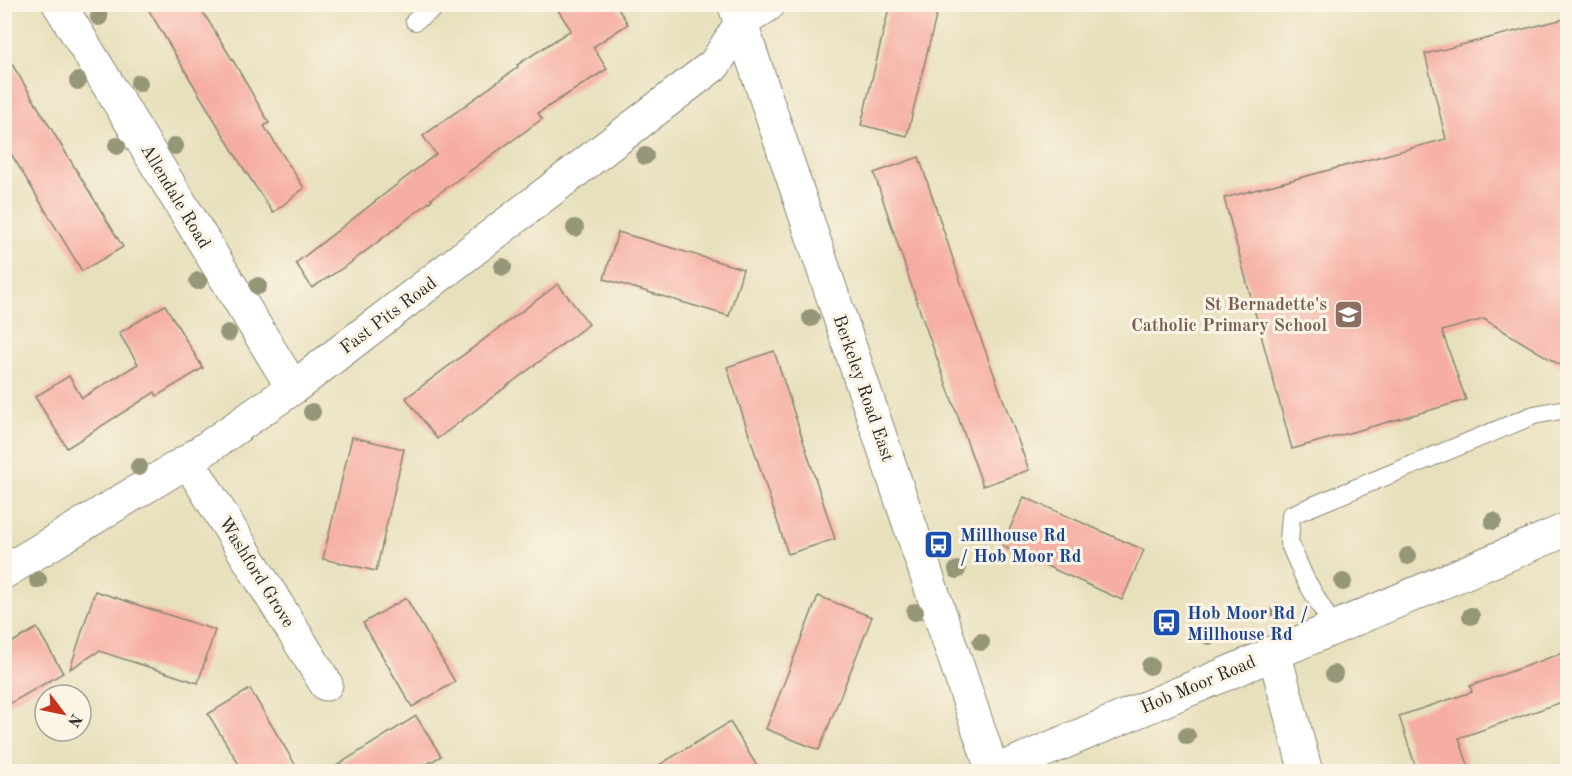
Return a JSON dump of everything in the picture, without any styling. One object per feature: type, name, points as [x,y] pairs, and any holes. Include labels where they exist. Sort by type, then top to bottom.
[{"type":"street","name":"Allendale Road","points":[[59,4],[293,388]]},
{"type":"street","points":[[738,14],[769,4]]},
{"type":"street","name":"Fast Pits Road","points":[[4,572],[188,461],[293,388],[715,64],[738,14]]},
{"type":"street","name":"Berkeley Road East","points":[[738,14],[994,771]]},
{"type":"street","name":"Washford Grove","points":[[188,461],[326,684]]},
{"type":"street","name":"Hob Moor Road","points":[[994,771],[1568,529]]},
{"type":"street","points":[[1274,652],[1306,771]]},
{"type":"lane","points":[[415,21],[440,4]]},
{"type":"lane","points":[[1333,627],[1304,577],[1289,542],[1291,515],[1534,415],[1561,410],[1568,412]]},
{"type":"building","points":[[145,4],[198,4],[235,64],[269,123],[264,126],[304,188],[273,213],[242,166]]},
{"type":"building","points":[[554,4],[615,4],[628,24],[593,47],[607,69],[538,113],[542,119],[431,199],[349,264],[312,288],[296,263],[436,154],[423,136],[518,67],[517,65],[571,30]]},
{"type":"building","points":[[890,4],[939,4],[907,136],[861,125]]},
{"type":"building","points":[[1568,18],[1568,370],[1484,319],[1442,331],[1466,400],[1292,449],[1224,198],[1446,139],[1425,54]]},
{"type":"building","points":[[4,51],[123,247],[82,271],[4,142]]},
{"type":"building","points":[[919,157],[965,295],[1029,470],[983,486],[922,317],[874,173]]},
{"type":"building","points":[[618,232],[743,269],[729,316],[604,279]]},
{"type":"building","points":[[558,284],[589,324],[437,439],[406,398]]},
{"type":"building","points":[[165,305],[203,368],[157,396],[155,392],[67,448],[35,397],[69,376],[82,398],[138,364],[119,333]]},
{"type":"building","points":[[774,351],[835,539],[788,554],[727,367]]},
{"type":"building","points":[[352,437],[404,449],[376,571],[323,559]]},
{"type":"building","points":[[1024,497],[1144,550],[1122,600],[1002,546]]},
{"type":"building","points":[[95,591],[215,630],[198,683],[99,651],[70,669]]},
{"type":"building","points":[[818,596],[872,617],[819,750],[766,729]]},
{"type":"building","points":[[406,598],[455,682],[412,707],[363,623]]},
{"type":"building","points":[[37,628],[63,673],[46,683],[33,683],[33,690],[4,707],[4,647]]},
{"type":"building","points":[[1568,651],[1568,700],[1459,738],[1470,771],[1417,771],[1399,716],[1472,692],[1470,686]]},
{"type":"building","points":[[250,689],[299,771],[243,771],[208,714]]},
{"type":"building","points":[[416,716],[441,756],[416,771],[328,771]]},
{"type":"building","points":[[730,722],[760,771],[649,771]]},
{"type":"place","name":"St Bernadette's Catholic Primary School","points":[[1348,314]]},
{"type":"place","name":"Millhouse Rd / Hob Moor Rd","points":[[939,545]]},
{"type":"place","name":"Hob Moor Rd / Millhouse Rd","points":[[1166,623]]}]
